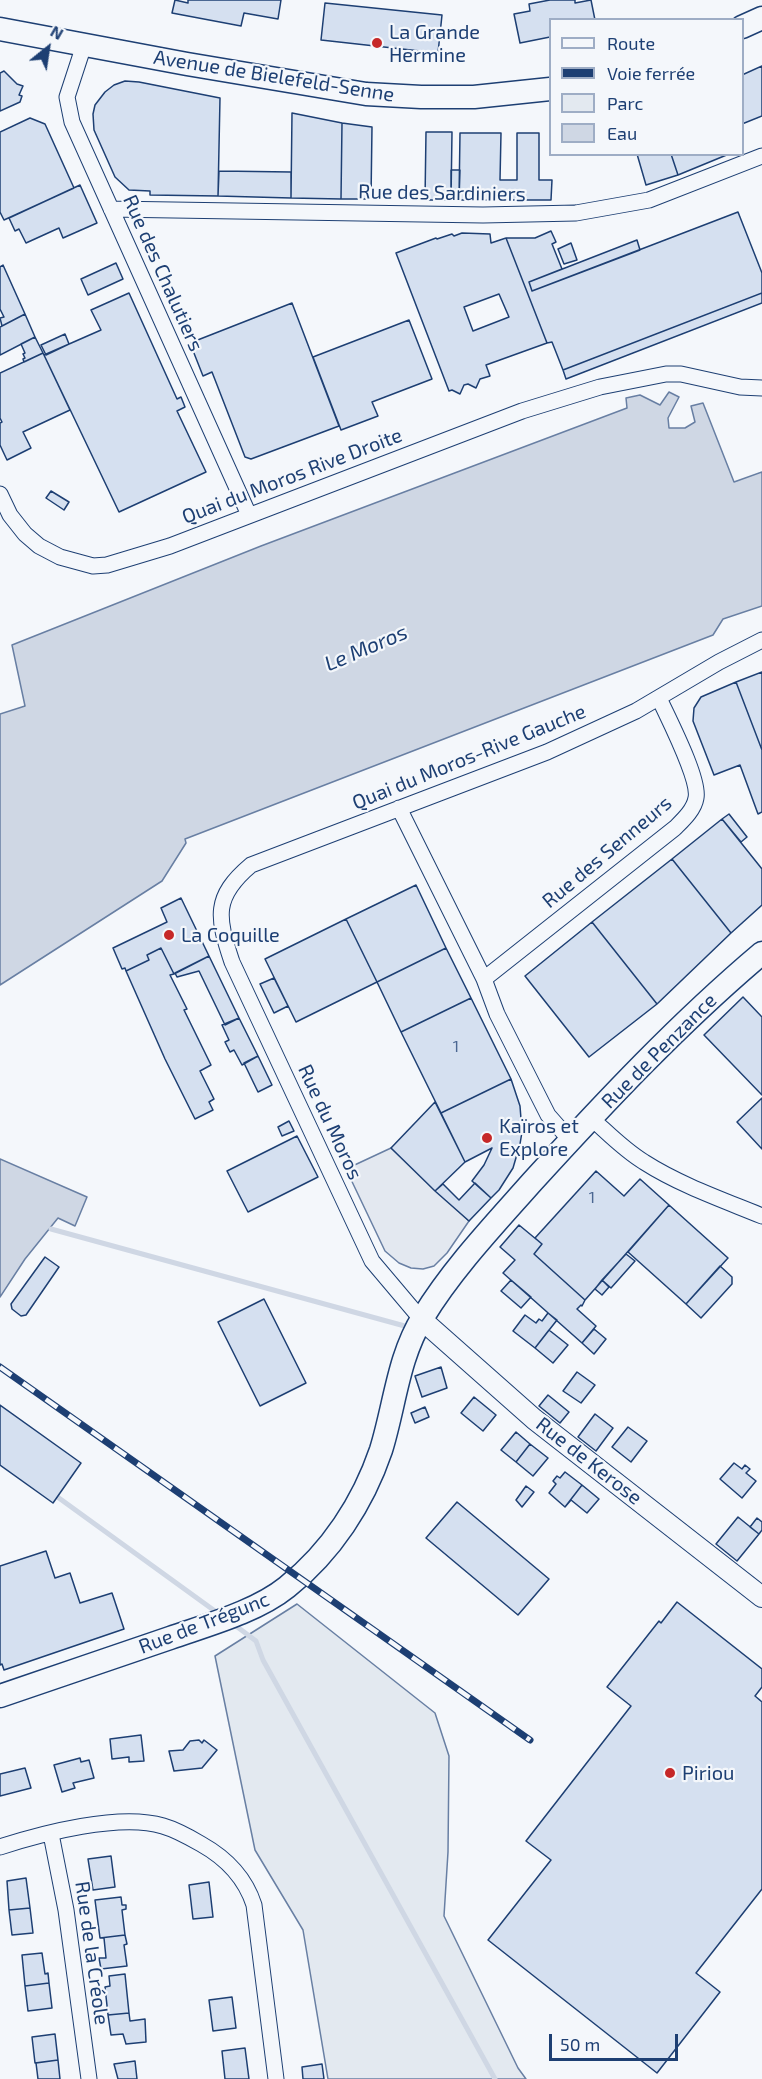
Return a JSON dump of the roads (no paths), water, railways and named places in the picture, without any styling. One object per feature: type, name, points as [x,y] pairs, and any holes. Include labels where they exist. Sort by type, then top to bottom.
[{"type":"main road","points":[[744,26],[762,18]]},
{"type":"main road","name":"Avenue de Bielefeld-Senne","points":[[0,29],[366,94],[474,97],[549,89]]},
{"type":"main road","name":"Rue de Penzance","points":[[421,1319],[453,1274],[570,1140],[646,1060],[762,953]]},
{"type":"main road","name":"Rue de Trégunc","points":[[0,1696],[222,1620],[260,1604],[284,1590],[299,1577],[329,1546],[360,1497],[380,1451],[399,1373],[412,1336],[421,1319]]},
{"type":"street","name":"Rue des Chalutiers","points":[[84,45],[67,97],[72,122],[249,514]]},
{"type":"street","name":"Rue des Sardiniers","points":[[111,209],[483,215],[576,213],[649,200],[762,156]]},
{"type":"street","name":"Quai du Moros Rive Droite","points":[[0,494],[5,516],[39,546],[60,557],[93,566],[107,565],[146,555],[522,411],[600,387],[666,374],[699,377],[740,387],[762,387]]},
{"type":"street","name":"Quai du Moros-Rive Gauche","points":[[221,930],[221,912],[226,892],[236,878],[251,865],[547,752],[615,721],[762,640]]},
{"type":"street","name":"Rue des Senneurs","points":[[484,979],[675,828],[694,805],[695,781],[659,698]]},
{"type":"street","points":[[399,808],[484,979],[497,1014],[548,1114],[570,1140]]},
{"type":"street","name":"Rue du Moros","points":[[221,930],[232,962],[372,1261],[421,1319]]},
{"type":"street","points":[[591,1118],[624,1148],[645,1163],[708,1194],[762,1216]]},
{"type":"street","name":"Rue de Kerose","points":[[421,1319],[534,1419],[762,1597]]},
{"type":"street","points":[[0,1847],[51,1834],[117,1822],[140,1822],[163,1826],[209,1848],[223,1858],[242,1879],[252,1897],[258,1928],[276,2079]]},
{"type":"street","name":"Rue de la Créole","points":[[51,1834],[66,1910],[89,2079]]},
{"type":"water","name":"Le Moros","points":[[669,392],[679,397],[668,418],[669,428],[685,428],[695,422],[691,406],[703,403],[734,482],[762,472],[762,606],[723,619],[713,635],[185,839],[186,843],[162,881],[0,985],[0,714],[25,706],[12,645],[261,546],[627,408],[626,398],[640,395],[660,405]]},
{"type":"water","points":[[0,1159],[87,1197],[75,1226],[58,1218],[25,1259],[0,1297]]},
{"type":"waterway","points":[[51,1229],[412,1328]]},
{"type":"waterway","points":[[52,1493],[219,1614]]},
{"type":"waterway","points":[[232,1623],[256,1641],[263,1660],[495,2079]]},
{"type":"railway","points":[[0,1367],[530,1740]]},
{"type":"place","name":"La Grande Hermine","points":[[377,43]]},
{"type":"place","name":"La Coquille","points":[[169,935]]},
{"type":"place","name":"Kaïros et Explore","points":[[487,1138]]},
{"type":"place","name":"Piriou","points":[[670,1773]]}]
